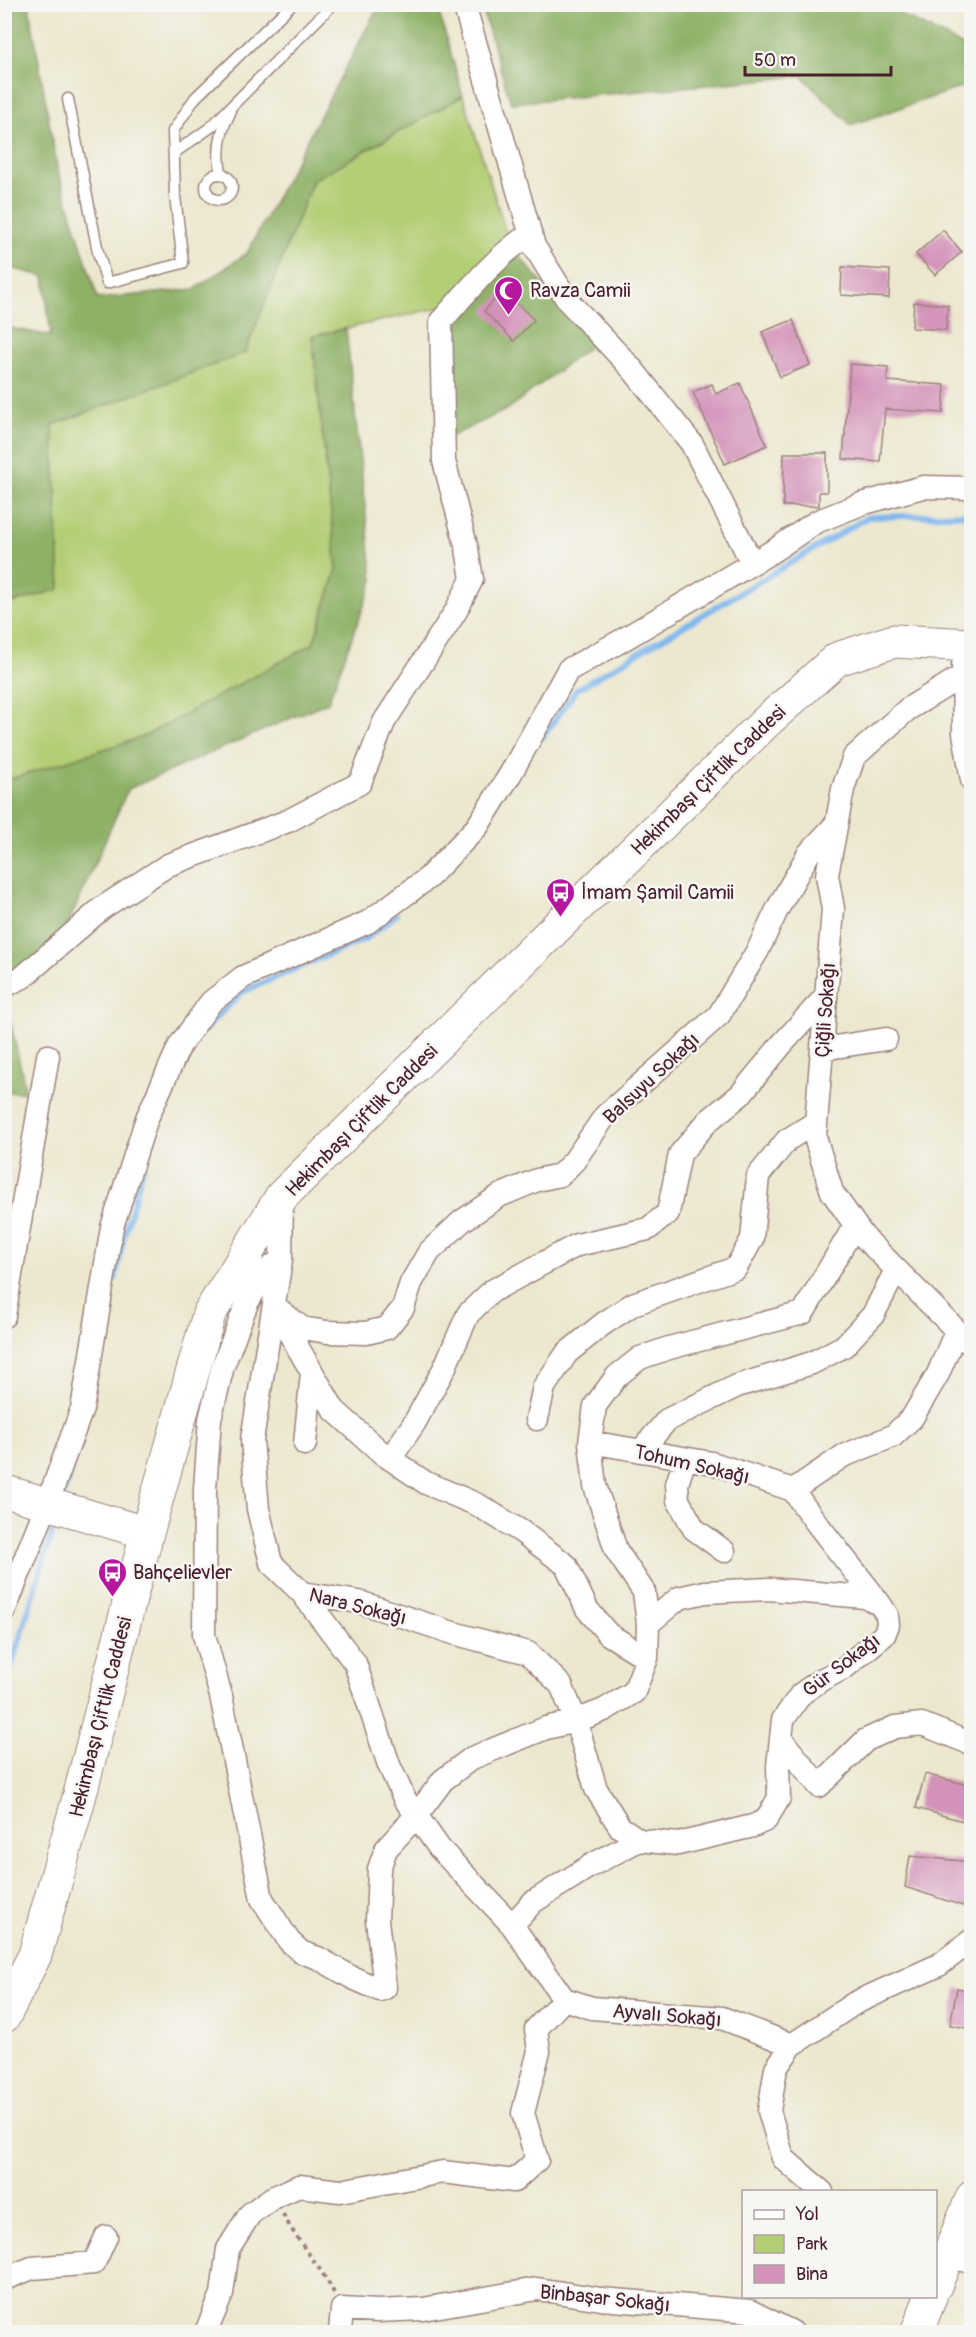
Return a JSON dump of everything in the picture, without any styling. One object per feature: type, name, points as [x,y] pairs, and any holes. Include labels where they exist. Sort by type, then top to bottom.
[{"type":"main road","name":"Hekimbaşı Çiftlik Caddesi","points":[[4,2016],[35,1955],[79,1798],[147,1533],[209,1314],[282,1196],[766,722],[837,659],[894,641],[966,656]]},
{"type":"street","points":[[464,4],[534,246],[568,302],[633,370],[692,444],[752,563]]},
{"type":"street","points":[[4,986],[23,977],[102,908],[168,865],[288,821],[360,783],[384,722],[456,611],[472,579],[467,549],[444,461],[441,321],[488,268],[530,234]]},
{"type":"street","points":[[4,1611],[58,1507],[82,1409],[112,1227],[147,1118],[180,1045],[211,1002],[243,977],[368,922],[428,878],[477,827],[511,773],[568,669],[619,642],[816,522],[861,504],[922,487],[972,488]]},
{"type":"street","points":[[966,656],[972,780]]},
{"type":"street","name":"Çiğli Sokağı","points":[[964,1338],[863,1236],[832,1192],[815,1137],[833,909],[827,874],[843,789],[854,757],[966,656]]},
{"type":"street","name":"Balsuyu Sokağı","points":[[274,1306],[302,1328],[327,1332],[366,1333],[387,1328],[403,1308],[411,1283],[429,1252],[462,1221],[499,1196],[537,1180],[560,1175],[574,1161],[605,1116],[719,1015],[758,950],[778,908],[809,853],[836,824]]},
{"type":"street","points":[[390,1459],[415,1422],[444,1369],[468,1314],[492,1291],[577,1245],[648,1229],[668,1213],[680,1154],[708,1121],[740,1095],[826,996]]},
{"type":"street","points":[[822,1049],[886,1040]]},
{"type":"street","points":[[4,1316],[48,1056]]},
{"type":"street","points":[[537,1419],[544,1387],[567,1353],[603,1324],[633,1304],[736,1268],[752,1239],[758,1176],[787,1140],[816,1122]]},
{"type":"street","name":"Nara Sokağı","points":[[282,1196],[281,1260],[252,1440],[258,1509],[271,1563],[302,1593],[359,1602],[453,1633],[528,1653],[561,1685],[576,1721],[596,1789],[620,1827],[639,1840]]},
{"type":"street","points":[[281,1260],[267,1270],[247,1303],[223,1366],[210,1419],[205,1490],[204,1635],[221,1696],[262,1899],[289,1941],[301,1952],[318,1958],[380,1990],[385,1988],[377,1920],[379,1869],[386,1849],[416,1816],[442,1780],[472,1758],[546,1728],[576,1721],[604,1710],[634,1692],[647,1658],[648,1624],[644,1592],[616,1550],[596,1486],[590,1442],[595,1406],[617,1376],[639,1358],[803,1313],[855,1225]]},
{"type":"street","points":[[641,1451],[667,1420],[737,1386],[812,1363],[844,1346],[873,1315],[896,1270]]},
{"type":"street","points":[[274,1306],[334,1410],[390,1459],[426,1483],[487,1510],[522,1532],[566,1565],[587,1610],[608,1634],[647,1658]]},
{"type":"street","points":[[880,1604],[818,1528],[793,1490],[843,1456],[893,1436],[912,1418],[938,1374],[964,1338]]},
{"type":"street","points":[[305,1444],[312,1372]]},
{"type":"street","name":"Tohum Sokağı","points":[[590,1442],[712,1463],[793,1490]]},
{"type":"street","points":[[685,1459],[676,1484],[678,1500],[694,1529],[724,1551]]},
{"type":"street","points":[[4,1491],[147,1533]]},
{"type":"street","name":"Gür Sokağı","points":[[639,1840],[678,1844],[753,1826],[766,1820],[779,1798],[778,1767],[783,1720],[801,1694],[844,1668],[884,1635],[888,1625],[887,1615],[880,1604],[865,1597],[769,1589],[705,1592],[679,1598],[648,1624]]},
{"type":"street","points":[[206,2332],[222,2294],[228,2249],[250,2214],[275,2197],[299,2186],[340,2191],[442,2172],[514,2181],[537,2160],[523,2113],[539,2051],[536,2029],[564,1999],[512,1926],[440,1849],[404,1798],[389,1765],[355,1664],[302,1593]]},
{"type":"street","points":[[781,1738],[819,1786],[866,1740],[895,1727],[922,1724],[972,1744]]},
{"type":"street","points":[[512,1926],[533,1902],[590,1866],[639,1840]]},
{"type":"street","points":[[820,2190],[783,2158],[769,2111],[776,2068],[792,2045],[855,2002],[939,1965],[972,1940]]},
{"type":"street","name":"Ayvalı Sokağı","points":[[564,1999],[592,2008],[722,2018],[792,2045]]},
{"type":"street","points":[[937,2287],[959,2260],[972,2198]]},
{"type":"street","points":[[4,2279],[32,2268],[94,2263],[106,2237]]},
{"type":"street","name":"Binbaşar Sokağı","points":[[342,2309],[377,2311],[423,2309],[537,2289],[602,2299],[750,2311],[792,2332]]},
{"type":"street","points":[[916,2332],[929,2298]]},
{"type":"street","points":[[340,2332],[342,2309]]},
{"type":"lane","points":[[68,99],[98,252],[107,283],[183,262],[175,196],[173,131],[195,98],[292,4]]},
{"type":"lane","points":[[174,153],[211,127],[333,4]]},
{"type":"lane","points":[[221,173],[219,165],[221,129],[238,98]]},
{"type":"path","points":[[275,2197],[290,2227],[325,2274],[342,2309]]},
{"type":"green space","points":[[5,4],[29,5],[57,168],[98,299],[195,289],[247,253],[379,5],[437,5],[463,96],[313,180],[245,353],[53,425],[60,589],[5,605],[5,327],[51,336],[44,276],[5,267]]},
{"type":"green space","points":[[481,5],[901,5],[900,14],[971,50],[971,84],[851,125],[802,76],[511,103]]},
{"type":"green space","points":[[463,96],[510,245],[455,304],[312,336],[337,569],[313,644],[145,736],[5,781],[5,605],[60,589],[53,425],[245,353],[313,180]]},
{"type":"green space","points":[[510,245],[593,344],[508,409],[452,436],[442,375],[455,304]]},
{"type":"green space","points":[[346,329],[373,581],[328,702],[128,789],[63,935],[6,1002],[26,1092],[5,1092],[4,781],[145,736],[313,644],[337,569],[312,336]]},
{"type":"building","points":[[943,230],[962,252],[935,275],[916,254]]},
{"type":"building","points":[[842,267],[890,270],[889,298],[841,295]]},
{"type":"building","name":"Ravza Camii","points":[[503,290],[534,320],[514,341],[484,311]]},
{"type":"building","points":[[914,302],[948,305],[946,330],[912,328]]},
{"type":"building","points":[[793,320],[810,365],[780,377],[762,332]]},
{"type":"building","points":[[850,364],[888,367],[887,381],[945,385],[943,413],[885,409],[880,462],[843,459]]},
{"type":"building","points":[[740,383],[767,445],[725,464],[693,392],[712,384],[716,394]]},
{"type":"building","points":[[784,453],[827,453],[827,492],[819,492],[819,506],[783,506]]},
{"type":"building","points":[[925,1774],[972,1786],[963,1821],[916,1808]]},
{"type":"building","points":[[910,1856],[972,1862],[972,1909],[905,1887]]},
{"type":"building","points":[[957,1988],[972,1991],[972,2029],[950,2025]]},
{"type":"waterway","points":[[542,738],[577,689],[868,517],[972,514]]},
{"type":"waterway","points":[[202,1032],[242,992],[367,938],[396,915]]},
{"type":"waterway","points":[[115,1279],[144,1164]]},
{"type":"waterway","points":[[62,1498],[71,1470]]},
{"type":"waterway","points":[[4,1691],[57,1516]]},
{"type":"place","name":"Ravza Camii","points":[[509,316]]},
{"type":"place","name":"İmam Şamil Camii","points":[[560,918]]},
{"type":"place","name":"Bahçelievler","points":[[112,1598]]}]
